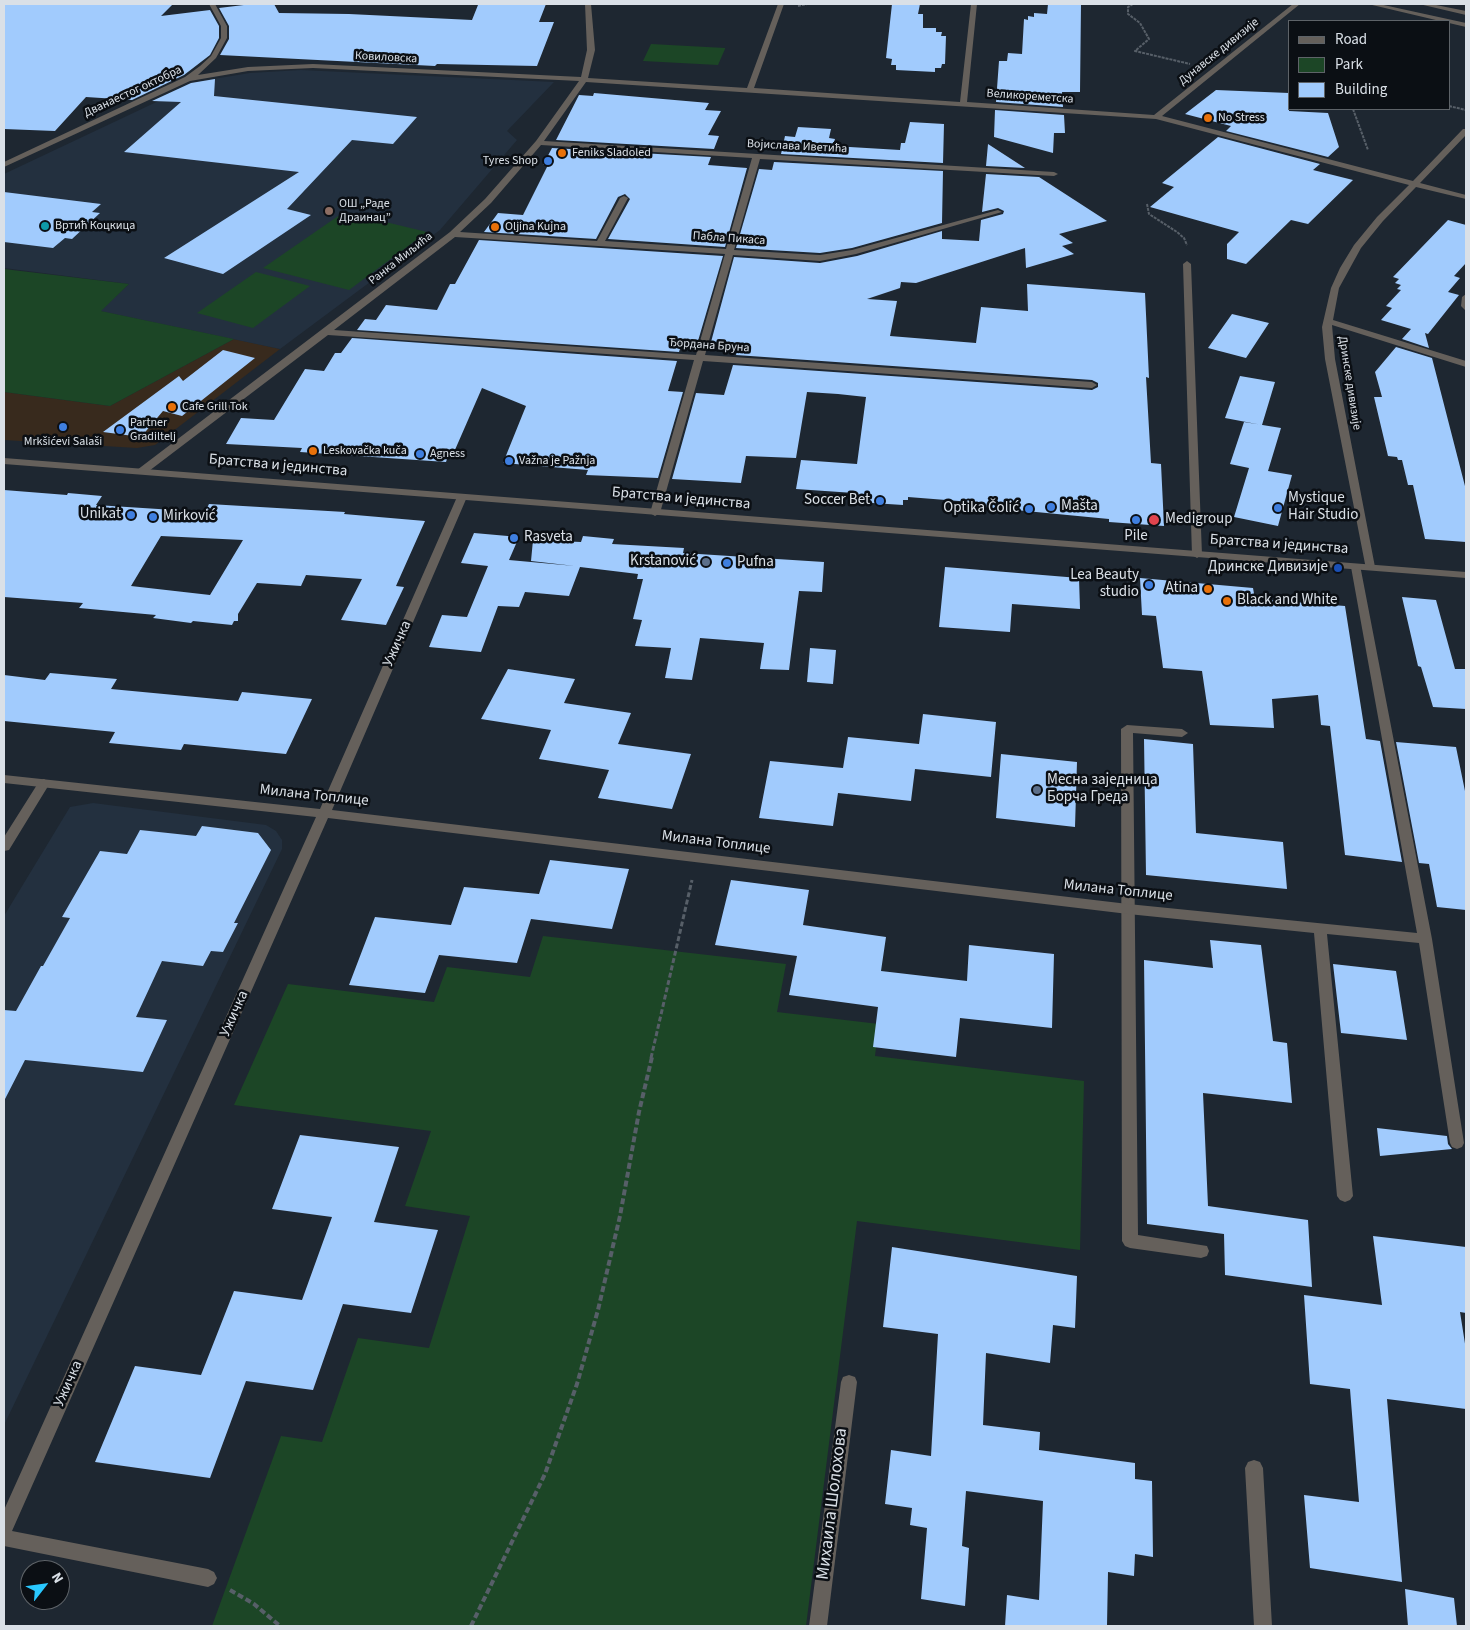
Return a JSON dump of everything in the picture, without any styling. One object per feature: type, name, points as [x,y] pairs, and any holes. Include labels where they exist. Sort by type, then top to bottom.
[{"type":"street","name":"Дванаестог октобра","points":[[4,165],[188,79],[209,63],[219,51],[223,42],[224,26],[212,4]]},
{"type":"street","name":"Ранка Миљића","points":[[141,472],[453,234],[488,201],[539,143],[584,79],[591,50],[588,4]]},
{"type":"street","points":[[750,90],[781,4]]},
{"type":"street","points":[[963,104],[974,4]]},
{"type":"street","name":"Дунавске дивизије","points":[[1156,117],[1297,4]]},
{"type":"street","points":[[1371,4],[1447,20]]},
{"type":"street","points":[[1422,4],[1466,13]]},
{"type":"street","points":[[1450,21],[1466,24]]},
{"type":"street","name":"Ковиловска","points":[[188,79],[248,69],[313,66],[584,79]]},
{"type":"street","name":"Великореметска","points":[[584,79],[1156,117],[1466,197]]},
{"type":"street","name":"Дринске дивизије","points":[[1370,567],[1333,381],[1328,321],[1335,288],[1344,268],[1357,247],[1466,131]]},
{"type":"street","name":"Војислава Иветића","points":[[539,143],[1054,174]]},
{"type":"street","points":[[655,513],[757,156]]},
{"type":"street","points":[[600,244],[624,198]]},
{"type":"street","name":"Пабла Пикаса","points":[[453,234],[820,258],[836,256],[998,212]]},
{"type":"street","points":[[1187,264],[1197,555]]},
{"type":"street","points":[[1466,297],[1466,308]]},
{"type":"street","points":[[1328,321],[1466,364]]},
{"type":"street","name":"Ђордана Бруна","points":[[324,332],[1092,385]]},
{"type":"street","name":"Братства и јединства","points":[[4,461],[1466,576]]},
{"type":"street","name":"Ужичка","points":[[4,1529],[324,814],[462,497]]},
{"type":"street","name":"Братства и јединства","points":[[1356,567],[1425,939],[1457,1143]]},
{"type":"street","points":[[1182,733],[1127,729],[1130,1241],[1201,1251]]},
{"type":"street","name":"Милана Топлице","points":[[4,779],[697,857],[1128,909],[1425,939]]},
{"type":"street","points":[[4,847],[44,783]]},
{"type":"street","points":[[1320,927],[1345,1196]]},
{"type":"street","name":"Михаила Шолохова","points":[[818,1626],[849,1382]]},
{"type":"street","points":[[1254,1468],[1263,1626]]},
{"type":"street","points":[[4,1538],[208,1578]]},
{"type":"path","points":[[1133,4],[1128,7],[1128,14],[1140,23],[1148,39],[1135,52],[1195,65],[1188,70]]},
{"type":"path","points":[[1450,106],[1466,111]]},
{"type":"path","points":[[1353,110],[1372,163],[1391,168],[1385,176]]},
{"type":"path","points":[[1147,204],[1149,214],[1184,238],[1187,246],[1187,264]]},
{"type":"path","points":[[471,1626],[544,1474],[577,1384],[598,1310],[620,1216],[638,1112],[697,857]]},
{"type":"path","points":[[208,1578],[254,1604],[280,1626]]},
{"type":"shaded area","name":"ОШ „Раде Драинац”","points":[[301,70],[554,82],[507,131],[517,140],[440,230],[280,349],[100,311],[129,284],[4,268],[4,174],[201,81],[250,73]]},
{"type":"shaded area","points":[[234,339],[280,349],[155,445],[137,448],[4,440],[4,392],[110,406]]},
{"type":"shaded area","points":[[93,803],[266,825],[276,831],[282,840],[282,849],[4,1425],[4,916],[70,807]]},
{"type":"green space","points":[[651,44],[725,49],[718,65],[643,61]]},
{"type":"green space","points":[[344,212],[427,232],[349,290],[263,268]]},
{"type":"green space","points":[[4,269],[129,284],[101,311],[234,339],[110,406],[4,392]]},
{"type":"green space","points":[[256,272],[310,286],[253,328],[197,313]]},
{"type":"green space","points":[[543,936],[786,964],[777,1012],[879,1024],[875,1056],[1084,1081],[1080,1250],[857,1221],[806,1626],[212,1626],[281,1436],[322,1442],[358,1338],[429,1348],[470,1216],[405,1206],[431,1131],[234,1105],[288,984],[434,1002],[447,967],[530,977]]},
{"type":"building","points":[[4,4],[173,4],[161,16],[210,10],[219,26],[219,38],[210,55],[184,75],[132,100],[86,97],[55,131],[4,129]]},
{"type":"building","points":[[252,4],[274,4],[279,13],[349,14],[472,20],[478,5],[546,4],[539,22],[554,22],[537,66],[437,64],[435,66],[220,55],[229,39],[229,26],[219,8]]},
{"type":"building","points":[[892,4],[920,4],[918,14],[923,14],[923,28],[936,28],[936,32],[942,32],[941,36],[946,36],[945,64],[942,64],[941,68],[935,68],[935,72],[896,70],[896,65],[891,65],[892,59],[886,58]]},
{"type":"building","points":[[1048,4],[1081,4],[1080,92],[1062,92],[1063,107],[996,102],[999,61],[1007,61],[1008,53],[1022,54],[1024,19],[1028,20],[1028,16],[1034,17],[1034,13],[1047,14]]},
{"type":"building","points":[[215,79],[214,96],[417,117],[393,144],[352,140],[287,209],[311,215],[223,274],[164,258],[299,172],[124,152],[181,102],[152,101],[191,83]]},
{"type":"building","points":[[1216,90],[1288,93],[1289,111],[1328,113],[1339,147],[1328,157],[1226,131],[1231,126],[1185,114]]},
{"type":"building","points":[[594,93],[709,103],[705,110],[721,111],[708,135],[719,136],[714,149],[556,140],[579,95],[593,96]]},
{"type":"building","points":[[995,110],[1064,115],[1065,133],[1054,133],[1053,153],[994,137]]},
{"type":"building","points":[[910,122],[944,124],[943,163],[781,154],[785,136],[795,137],[798,127],[831,129],[829,138],[835,139],[833,146],[900,150],[901,143],[905,143]]},
{"type":"building","points":[[1218,137],[1320,164],[1313,170],[1353,180],[1308,224],[1291,220],[1246,264],[1227,259],[1227,244],[1239,232],[1150,207],[1174,187],[1162,183]]},
{"type":"building","points":[[988,144],[1025,168],[986,166]]},
{"type":"building","points":[[552,148],[711,157],[708,165],[747,168],[725,247],[608,239],[630,199],[625,194],[618,197],[596,239],[484,232],[498,213],[523,215],[548,165],[543,165]]},
{"type":"building","points":[[774,162],[943,171],[942,223],[852,248],[820,253],[736,248],[759,169],[772,170]]},
{"type":"building","points":[[986,174],[1039,177],[1107,221],[1059,234],[1073,243],[1062,246],[1074,254],[1026,268],[1025,248],[916,283],[901,282],[900,288],[867,299],[897,301],[890,336],[976,343],[981,307],[1028,311],[1027,284],[1145,293],[1149,378],[1146,377],[1151,463],[1161,464],[1164,526],[1109,522],[1109,519],[984,507],[984,503],[908,497],[908,500],[903,500],[903,505],[857,502],[858,497],[853,496],[854,493],[796,489],[801,460],[857,464],[866,397],[838,394],[807,392],[796,458],[746,456],[741,483],[672,479],[696,393],[724,395],[733,365],[1092,390],[1098,387],[1098,383],[1092,380],[736,355],[739,344],[711,342],[734,257],[820,263],[857,256],[942,231],[942,239],[979,241],[981,220],[1003,214],[1004,211],[998,208],[982,212]]},
{"type":"building","name":"Вртић Коцкица","points":[[4,192],[101,204],[92,212],[100,213],[72,239],[65,238],[53,248],[4,242]]},
{"type":"building","points":[[1448,220],[1466,225],[1466,263],[1454,276],[1460,278],[1448,292],[1459,295],[1428,334],[1425,333],[1429,348],[1402,339],[1411,329],[1381,320],[1392,308],[1386,306],[1401,290],[1397,289],[1401,285],[1395,283],[1399,279],[1393,277]]},
{"type":"building","points":[[479,240],[723,256],[698,341],[683,339],[679,352],[357,330],[365,319],[376,320],[386,305],[437,310],[450,284],[455,284]]},
{"type":"building","points":[[1232,314],[1269,323],[1246,358],[1208,348]]},
{"type":"building","points":[[352,338],[677,361],[668,391],[683,392],[658,478],[586,475],[588,470],[503,463],[526,406],[482,388],[451,459],[447,459],[446,462],[300,452],[302,448],[226,444],[241,418],[274,420],[305,369],[324,371],[335,353],[341,353]]},
{"type":"building","points":[[1396,347],[1432,358],[1466,490],[1466,542],[1425,539],[1413,485],[1408,485],[1402,460],[1398,460],[1397,457],[1388,456],[1374,397],[1382,397],[1375,372]]},
{"type":"building","points":[[223,350],[255,358],[182,416],[163,411],[141,437],[103,432],[179,376],[183,381]]},
{"type":"building","points":[[1240,376],[1275,382],[1262,425],[1225,418]]},
{"type":"building","points":[[1244,422],[1281,428],[1268,471],[1292,475],[1278,526],[1234,517],[1249,468],[1230,464]]},
{"type":"building","points":[[4,490],[102,496],[96,505],[205,512],[209,504],[345,512],[344,514],[425,521],[396,586],[404,587],[386,625],[341,620],[362,579],[306,575],[301,586],[257,583],[238,614],[238,621],[234,621],[232,625],[193,621],[191,623],[153,618],[156,615],[79,608],[83,603],[4,597]],"holes":[[[161,536],[243,540],[210,595],[131,586]]]},
{"type":"building","points":[[474,533],[519,537],[509,560],[575,566],[531,561],[533,540],[581,542],[583,536],[614,539],[612,544],[684,548],[683,553],[824,562],[822,592],[799,591],[789,670],[760,669],[764,643],[700,638],[692,680],[665,678],[671,648],[635,646],[642,620],[633,619],[643,579],[637,579],[638,574],[580,567],[569,596],[525,592],[519,607],[498,606],[481,652],[429,647],[442,615],[467,617],[488,566],[461,563]]},
{"type":"building","points":[[945,567],[1079,578],[1080,609],[1012,604],[1010,632],[939,627]]},
{"type":"building","points":[[1140,578],[1253,588],[1255,599],[1345,606],[1366,739],[1380,741],[1402,862],[1345,855],[1330,726],[1321,725],[1318,695],[1272,699],[1274,728],[1210,725],[1202,671],[1163,668],[1156,616],[1142,615]]},
{"type":"building","points":[[1402,597],[1436,600],[1455,669],[1466,669],[1466,709],[1433,707],[1421,667],[1418,666]]},
{"type":"building","points":[[810,648],[836,650],[833,684],[807,682]]},
{"type":"building","points":[[508,669],[575,679],[564,703],[631,713],[618,744],[691,754],[672,809],[598,798],[609,770],[539,759],[551,730],[481,719]]},
{"type":"building","points":[[50,673],[117,679],[111,689],[238,701],[242,692],[312,699],[286,754],[184,744],[181,750],[109,743],[115,732],[4,721],[4,675],[45,680]]},
{"type":"building","points":[[923,714],[996,722],[991,777],[915,769],[911,801],[838,793],[833,826],[759,818],[770,761],[843,768],[848,737],[919,744]]},
{"type":"building","points":[[1144,739],[1193,744],[1196,833],[1283,842],[1287,889],[1146,875]]},
{"type":"building","points":[[1396,742],[1456,747],[1466,796],[1466,910],[1437,907],[1429,864],[1419,863]]},
{"type":"building","name":"Месна заједница Борча Греда","points":[[1001,754],[1077,762],[1075,827],[996,818]]},
{"type":"building","points":[[202,826],[258,833],[271,850],[234,923],[238,923],[223,952],[211,951],[203,966],[162,961],[136,1017],[167,1020],[143,1072],[25,1060],[4,1101],[4,1010],[16,1011],[70,918],[62,917],[100,851],[127,854],[140,830],[196,836]]},
{"type":"building","points":[[550,860],[629,869],[612,929],[531,919],[517,963],[439,955],[425,993],[349,985],[375,917],[451,925],[464,887],[539,894]]},
{"type":"building","points":[[731,880],[809,890],[803,925],[886,937],[881,971],[967,981],[969,945],[1054,954],[1052,1028],[960,1018],[956,1057],[873,1047],[878,1007],[789,995],[797,956],[715,945]]},
{"type":"building","points":[[1210,940],[1261,945],[1273,1041],[1287,1043],[1292,1103],[1203,1093],[1208,1206],[1308,1220],[1312,1287],[1225,1275],[1224,1234],[1147,1224],[1144,960],[1213,968]]},
{"type":"building","points":[[1333,964],[1396,971],[1407,1040],[1341,1033]]},
{"type":"building","points":[[1377,1128],[1447,1136],[1448,1144],[1452,1149],[1380,1156]]},
{"type":"building","points":[[300,1135],[399,1147],[374,1222],[438,1230],[411,1313],[343,1304],[313,1390],[246,1381],[210,1478],[95,1462],[135,1366],[201,1375],[234,1291],[302,1300],[332,1217],[272,1209]]},
{"type":"building","points":[[1373,1236],[1466,1247],[1466,1313],[1460,1312],[1466,1350],[1466,1409],[1387,1399],[1402,1582],[1310,1568],[1304,1495],[1359,1502],[1350,1389],[1310,1384],[1304,1295],[1382,1305]]},
{"type":"building","points":[[892,1247],[1077,1276],[1075,1328],[1053,1325],[1050,1363],[986,1353],[983,1425],[1040,1432],[1039,1450],[1135,1463],[1135,1479],[1152,1481],[1153,1557],[1135,1554],[1134,1576],[1108,1572],[1107,1626],[1005,1626],[1007,1595],[1039,1600],[1043,1501],[966,1491],[962,1546],[969,1548],[965,1606],[921,1599],[927,1528],[910,1525],[912,1508],[885,1504],[891,1450],[931,1456],[938,1334],[883,1327]]},
{"type":"building","points":[[1405,1589],[1454,1598],[1457,1626],[1408,1626]]},
{"type":"place","name":"No Stress","points":[[1208,118]]},
{"type":"place","name":"Feniks Sladoled","points":[[562,153]]},
{"type":"place","name":"Tyres Shop","points":[[548,161]]},
{"type":"place","name":"ОШ „Раде Драинац”","points":[[329,211]]},
{"type":"place","name":"Вртић Коцкица","points":[[45,226]]},
{"type":"place","name":"Oljina Kujna","points":[[495,227]]},
{"type":"place","name":"Cafe Grill Tok","points":[[172,407]]},
{"type":"place","name":"Mrkšićevi Salaši","points":[[63,427]]},
{"type":"place","name":"Partner Gradiltelj","points":[[120,430]]},
{"type":"place","name":"Leskovačka kuča","points":[[313,451]]},
{"type":"place","name":"Agness","points":[[420,454]]},
{"type":"place","name":"Važna je Pažnja","points":[[509,461]]},
{"type":"place","name":"Soccer Bet","points":[[880,501]]},
{"type":"place","name":"Mašta","points":[[1051,507]]},
{"type":"place","name":"Mystique Hair Studio","points":[[1278,508]]},
{"type":"place","name":"Optika Čolić","points":[[1029,509]]},
{"type":"place","name":"Unikat","points":[[131,515]]},
{"type":"place","name":"Mirković","points":[[153,517]]},
{"type":"place","name":"Pile","points":[[1136,520]]},
{"type":"place","name":"Medigroup","points":[[1154,520]]},
{"type":"place","name":"Rasveta","points":[[514,538]]},
{"type":"place","name":"Krstanović","points":[[706,562]]},
{"type":"place","name":"Pufna","points":[[727,563]]},
{"type":"place","name":"Дринске Дивизије","points":[[1338,568]]},
{"type":"place","name":"Lea Beauty studio","points":[[1149,585]]},
{"type":"place","name":"Atina","points":[[1208,589]]},
{"type":"place","name":"Black and White","points":[[1227,601]]},
{"type":"place","name":"Месна заједница Борча Греда","points":[[1037,790]]}]
